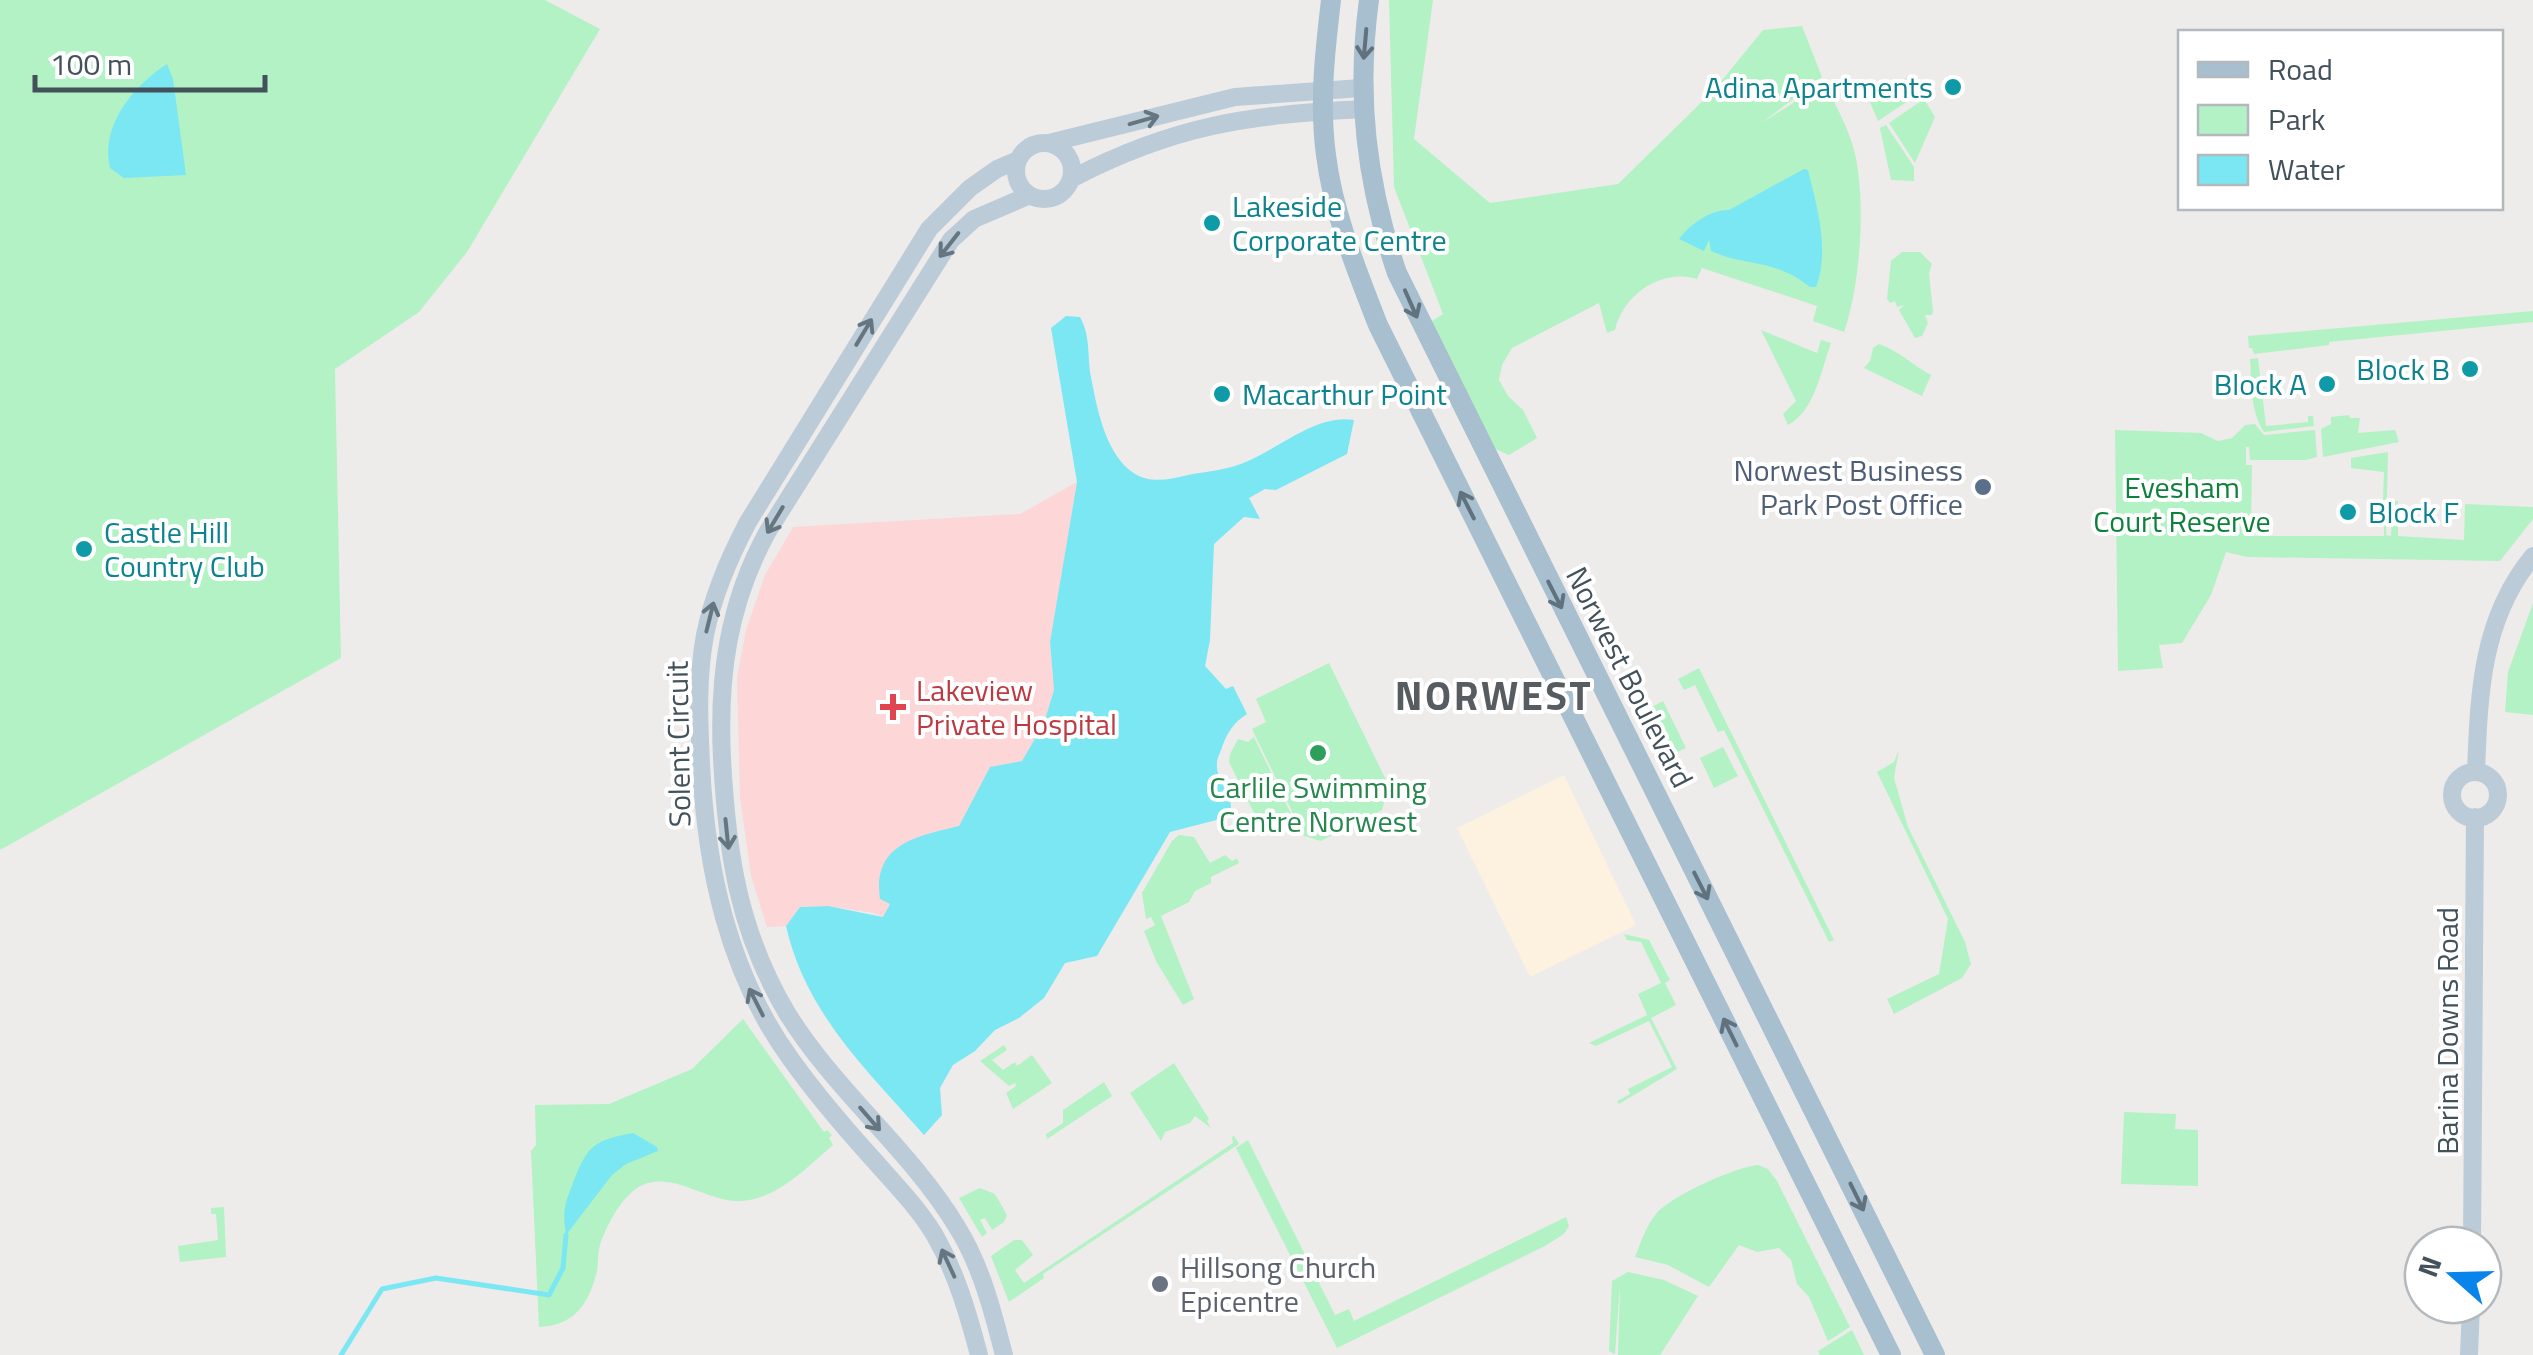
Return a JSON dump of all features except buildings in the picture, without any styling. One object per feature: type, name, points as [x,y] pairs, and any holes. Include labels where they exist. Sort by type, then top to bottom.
[{"type":"main road","points":[[1332,0],[1322,101],[1332,186],[1356,270],[1378,325],[1890,1355]]},
{"type":"main road","name":"Norwest Boulevard","points":[[1369,0],[1362,98],[1368,158],[1386,242],[1418,320],[1935,1355]]},
{"type":"street","points":[[1322,101],[1260,94],[1029,146],[1018,160],[1017,180],[1030,195],[1049,198],[1060,194],[1070,179],[1116,155],[1196,128],[1322,101],[1362,98]]},
{"type":"street","points":[[1049,143],[1065,152],[1070,160],[1070,179]]},
{"type":"street","name":"Solent Circuit","points":[[979,1355],[952,1270],[933,1233],[790,1059],[752,994],[722,910],[708,850],[699,696],[712,605],[748,522],[929,230],[970,188],[1018,160]]},
{"type":"street","name":"Solent Circuit","points":[[1004,1355],[983,1284],[958,1228],[824,1066],[789,1016],[757,952],[739,903],[726,836],[721,710],[732,619],[754,556],[768,531],[951,240],[974,220],[1030,195]]},
{"type":"street","points":[[2476,772],[2478,692],[2490,636],[2512,584],[2533,556]]},
{"type":"street","points":[[2476,772],[2494,782],[2498,796],[2493,808],[2475,818],[2456,807],[2452,793],[2462,775],[2476,772]]},
{"type":"street","name":"Barina Downs Road","points":[[2472,1225],[2475,818]]},
{"type":"street","points":[[2469,1355],[2470,1325]]},
{"type":"shaded area","name":"Lakeview Private Hospital","points":[[1077,482],[1050,642],[1054,690],[1044,723],[1022,761],[990,767],[959,826],[927,834],[883,917],[828,906],[800,907],[786,926],[767,927],[751,876],[740,797],[737,678],[746,630],[765,575],[793,527],[1020,514]]},
{"type":"shaded area","points":[[1564,775],[1636,925],[1530,977],[1457,828]]},
{"type":"green space","name":"Castle Hill Country Club","points":[[0,0],[545,0],[600,29],[467,252],[419,312],[335,369],[341,658],[0,850]]},
{"type":"green space","points":[[1389,0],[1433,0],[1414,139],[1490,203],[1618,184],[1715,89],[1763,30],[1802,26],[1822,77],[1763,122],[1825,83],[1848,133],[1856,160],[1861,209],[1855,288],[1844,332],[1813,321],[1817,306],[1702,268],[1697,279],[1670,277],[1657,281],[1626,306],[1615,330],[1607,333],[1599,303],[1512,348],[1499,380],[1523,410],[1537,438],[1509,455],[1493,448],[1429,323],[1443,314],[1394,187]]},
{"type":"green space","points":[[1906,78],[1917,95],[1878,121],[1870,102]]},
{"type":"green space","points":[[1924,99],[1935,117],[1915,163],[1889,123]]},
{"type":"green space","points":[[1886,125],[1914,167],[1914,181],[1891,180],[1880,128]]},
{"type":"green space","points":[[1902,252],[1920,252],[1932,264],[1929,273],[1933,312],[1925,315],[1928,323],[1922,336],[1915,338],[1899,310],[1904,305],[1897,307],[1895,301],[1890,303],[1887,299],[1891,261]]},
{"type":"green space","points":[[2533,311],[2533,322],[2329,342],[2254,354],[2249,348],[2248,336]]},
{"type":"green space","points":[[1761,330],[1817,353],[1821,340],[1831,343],[1811,400],[1788,425],[1783,414],[1796,401]]},
{"type":"green space","points":[[1879,344],[1931,375],[1922,396],[1864,368]]},
{"type":"green space","points":[[2258,358],[2266,426],[2308,422],[2308,416],[2313,416],[2314,426],[2264,432],[2256,415],[2252,388],[2250,359]]},
{"type":"green space","points":[[2331,417],[2360,418],[2358,433],[2395,430],[2399,442],[2323,457],[2321,429],[2331,424]]},
{"type":"green space","name":"Evesham Court Reserve","points":[[2255,424],[2264,435],[2315,430],[2317,457],[2250,460],[2246,447],[2246,465],[2252,465],[2251,536],[2384,536],[2387,507],[2386,535],[2391,536],[2393,501],[2398,501],[2398,536],[2464,540],[2465,504],[2533,507],[2533,519],[2500,561],[2247,557],[2226,552],[2211,595],[2182,643],[2159,645],[2163,668],[2118,671],[2115,430],[2201,433],[2218,441],[2232,438],[2245,425]]},
{"type":"green space","points":[[2388,452],[2387,500],[2383,500],[2384,472],[2351,468],[2351,458]]},
{"type":"green space","points":[[2533,603],[2533,715],[2505,712],[2508,672]]},
{"type":"green space","name":"Carlile Swimming Centre Norwest","points":[[1329,663],[1389,786],[1382,810],[1321,841],[1304,836],[1252,729],[1266,722],[1256,699]]},
{"type":"green space","points":[[1699,668],[1834,940],[1829,942],[1724,730],[1718,732],[1695,685],[1684,690],[1678,679]]},
{"type":"green space","points":[[1663,701],[1686,748],[1673,754],[1650,708]]},
{"type":"green space","points":[[1254,737],[1293,818],[1260,833],[1229,762],[1238,739],[1248,742]]},
{"type":"green space","points":[[1723,747],[1738,776],[1714,788],[1700,758]]},
{"type":"green space","points":[[1899,750],[1894,778],[1908,827],[1965,942],[1971,964],[1962,978],[1894,1014],[1887,999],[1939,974],[1948,919],[1877,772],[1894,762]]},
{"type":"green space","points":[[1179,835],[1194,837],[1210,863],[1225,855],[1232,861],[1237,858],[1239,863],[1211,877],[1211,883],[1195,891],[1189,902],[1161,916],[1194,999],[1183,1005],[1157,963],[1144,931],[1155,925],[1151,917],[1146,919],[1142,893]]},
{"type":"green space","points":[[1624,934],[1649,940],[1670,980],[1665,983],[1676,1005],[1651,1018],[1677,1069],[1619,1104],[1617,1101],[1630,1094],[1628,1089],[1672,1067],[1649,1021],[1596,1046],[1589,1043],[1647,1015],[1638,994],[1661,983],[1641,942],[1627,940]]},
{"type":"green space","points":[[743,1019],[824,1132],[832,1135],[829,1138],[833,1145],[792,1180],[755,1199],[728,1200],[658,1182],[632,1192],[617,1209],[606,1231],[596,1275],[583,1305],[561,1323],[539,1327],[531,1151],[536,1145],[535,1105],[609,1104],[692,1069]]},
{"type":"green space","points":[[1004,1045],[1007,1050],[992,1060],[1003,1070],[1032,1055],[1052,1083],[1013,1109],[1006,1093],[1015,1083],[1009,1086],[980,1061]]},
{"type":"green space","points":[[1174,1063],[1211,1128],[1195,1116],[1190,1123],[1165,1132],[1161,1141],[1130,1093]]},
{"type":"green space","points":[[1104,1082],[1112,1096],[1047,1139],[1046,1134],[1063,1123],[1063,1110]]},
{"type":"green space","points":[[2124,1112],[2176,1114],[2175,1129],[2198,1130],[2198,1186],[2121,1184]]},
{"type":"green space","points":[[1234,1136],[1239,1144],[1043,1274],[1044,1278],[1009,1302],[991,1256],[1014,1240],[1022,1240],[1033,1255],[1015,1270],[1024,1283],[1233,1143]]},
{"type":"green space","points":[[1248,1140],[1335,1315],[1349,1309],[1354,1321],[1566,1217],[1569,1226],[1545,1246],[1337,1348],[1236,1148]]},
{"type":"green space","points":[[1758,1165],[1768,1169],[1777,1181],[1850,1327],[1828,1341],[1809,1297],[1797,1284],[1791,1260],[1779,1248],[1757,1252],[1739,1245],[1709,1287],[1668,1265],[1635,1257],[1649,1224],[1664,1207],[1704,1184]]},
{"type":"green space","points":[[980,1188],[995,1194],[1007,1215],[992,1230],[985,1218],[980,1220],[987,1233],[982,1237],[959,1198]]},
{"type":"green space","points":[[224,1207],[226,1257],[180,1262],[178,1246],[218,1240],[216,1214],[211,1214],[211,1208]]},
{"type":"green space","points":[[1628,1272],[1664,1280],[1698,1296],[1660,1355],[1618,1355],[1620,1284],[1615,1354],[1609,1351],[1612,1281]]},
{"type":"green space","points":[[1852,1330],[1864,1355],[1820,1355],[1818,1351]]},
{"type":"water","points":[[167,64],[173,79],[186,175],[124,178],[110,168],[108,152],[115,122],[131,96]]},
{"type":"water","points":[[1808,170],[1821,228],[1822,258],[1816,287],[1773,267],[1711,251],[1709,240],[1704,251],[1679,239],[1701,219],[1729,210]]},
{"type":"water","points":[[1066,316],[1080,317],[1083,324],[1096,403],[1110,444],[1125,466],[1141,477],[1168,479],[1233,466],[1326,422],[1354,420],[1347,454],[1276,490],[1265,489],[1249,498],[1260,519],[1244,517],[1214,544],[1210,640],[1205,666],[1226,689],[1233,686],[1247,714],[1229,733],[1217,761],[1219,777],[1231,803],[1228,817],[1170,832],[1097,956],[1065,963],[1044,998],[1019,1018],[995,1030],[975,1051],[953,1065],[940,1088],[942,1115],[924,1135],[823,1014],[795,958],[786,926],[800,907],[828,906],[883,917],[890,904],[880,899],[879,880],[890,854],[913,839],[959,826],[990,767],[1022,761],[1044,723],[1054,690],[1050,642],[1077,482],[1051,328]]},
{"type":"water","points":[[633,1133],[658,1151],[626,1164],[612,1175],[566,1235],[565,1207],[584,1159],[601,1142]]},
{"type":"waterway","points":[[341,1355],[382,1289],[436,1278],[549,1295],[563,1268],[566,1235]]},
{"type":"place","name":"Adina Apartments","points":[[1953,87]]},
{"type":"place","name":"Lakeside Corporate Centre","points":[[1212,223]]},
{"type":"place","name":"Block B","points":[[2470,369]]},
{"type":"place","name":"Block A","points":[[2327,384]]},
{"type":"place","name":"Macarthur Point","points":[[1222,394]]},
{"type":"place","name":"Norwest Business Park Post Office","points":[[1983,487]]},
{"type":"place","name":"Block F","points":[[2348,512]]},
{"type":"place","name":"Castle Hill Country Club","points":[[84,549]]},
{"type":"place","name":"Lakeview Private Hospital","points":[[893,707]]},
{"type":"place","name":"Carlile Swimming Centre Norwest","points":[[1318,753]]},
{"type":"place","name":"Hillsong Church Epicentre","points":[[1160,1284]]},
{"type":"district","name":"NORWEST","points":[[1494,695]]}]
